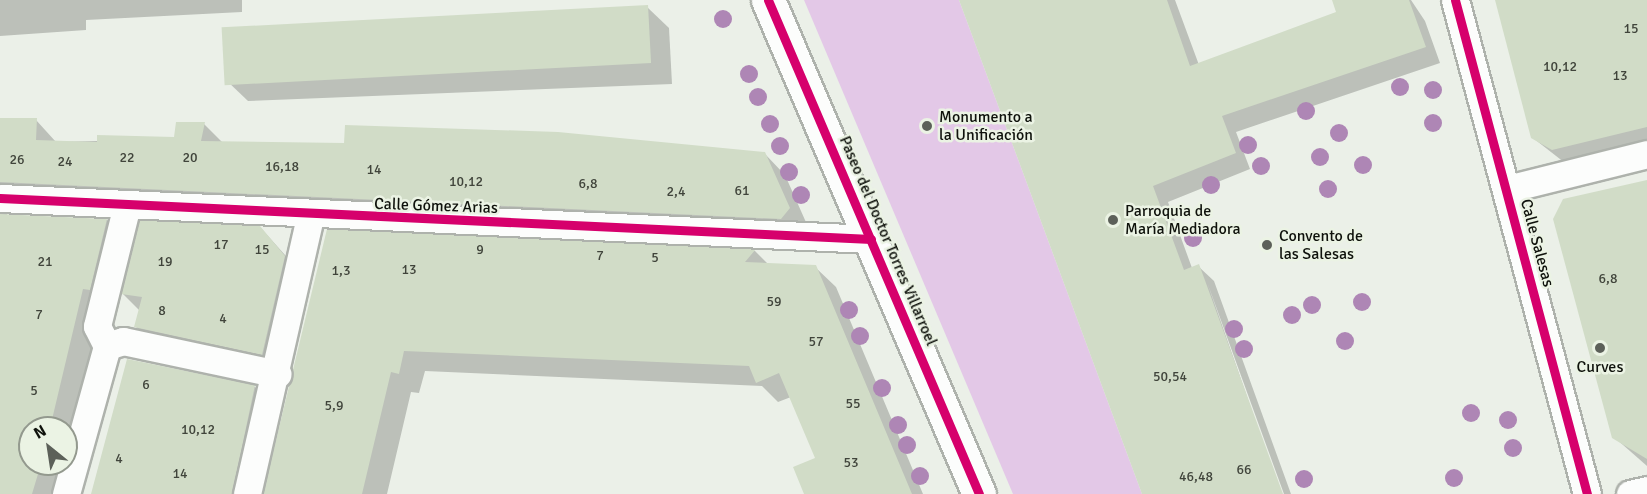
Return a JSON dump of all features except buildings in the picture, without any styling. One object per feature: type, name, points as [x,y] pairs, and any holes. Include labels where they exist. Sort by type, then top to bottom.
[{"type":"highway","name":"Paseo del Doctor Torres Villarroel","points":[[768,0],[979,494]]},
{"type":"street","name":"Calle Salesas","points":[[1455,0],[1587,494]]},
{"type":"street","points":[[1507,189],[1647,154]]},
{"type":"street","name":"Calle Gómez Arias","points":[[0,198],[310,216],[871,239]]},
{"type":"street","points":[[66,494],[107,346],[97,326],[127,205]]},
{"type":"street","points":[[247,494],[278,374],[310,216]]},
{"type":"street","points":[[107,346],[123,341],[278,374]]},
{"type":"street","points":[[1630,494],[1647,490]]},
{"type":"shaded area","points":[[804,0],[959,0],[1142,494],[1013,494]]},
{"type":"cycle path","points":[[768,0],[979,494]]},
{"type":"cycle path","points":[[1455,0],[1587,494]]},
{"type":"cycle path","points":[[0,198],[871,239]]},
{"type":"place","name":"Monumento a la Unificación","points":[[927,126]]},
{"type":"place","name":"Parroquia de María Mediadora","points":[[1113,220]]},
{"type":"place","name":"Convento de las Salesas","points":[[1267,245]]},
{"type":"place","name":"Curves","points":[[1600,348]]}]
